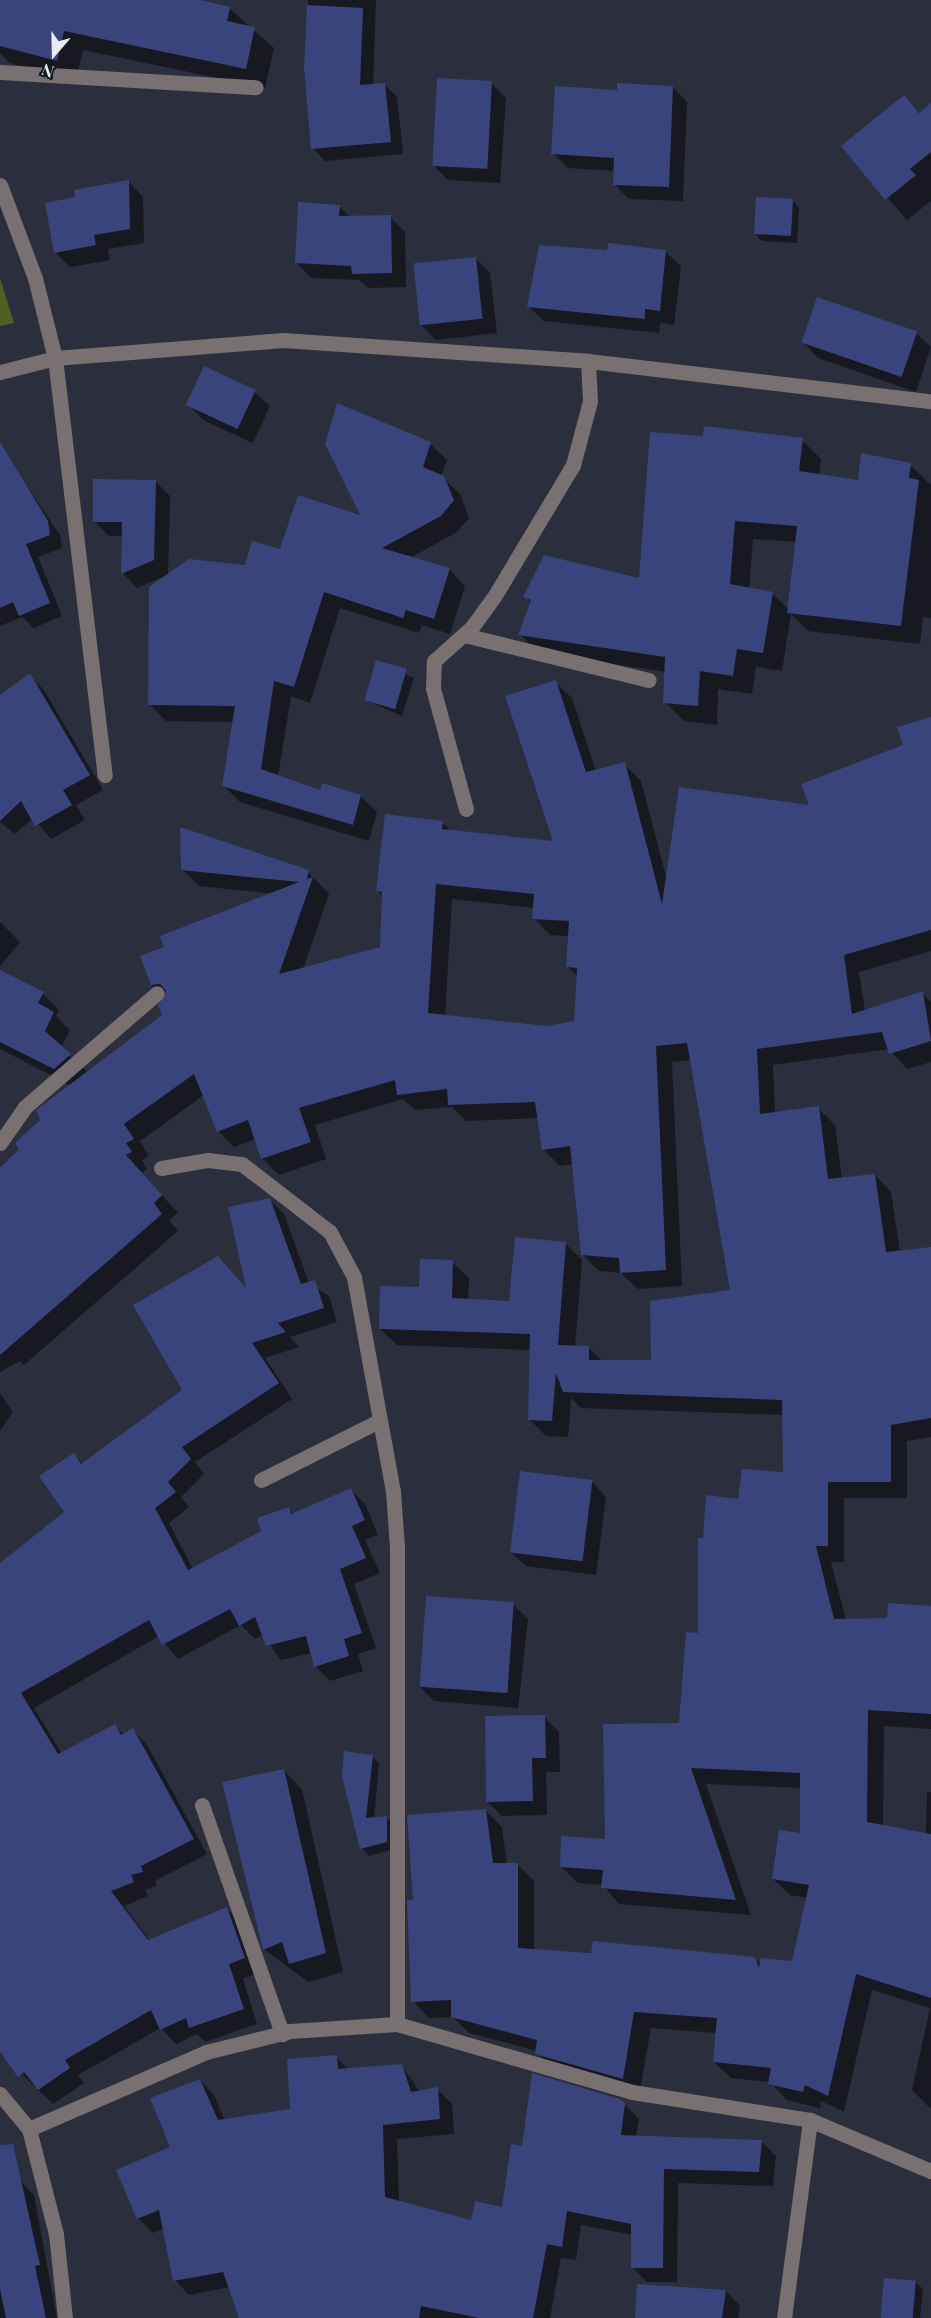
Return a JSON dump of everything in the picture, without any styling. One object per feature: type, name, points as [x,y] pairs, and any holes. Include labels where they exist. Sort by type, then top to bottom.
[{"type":"street","points":[[0,72],[256,87]]},
{"type":"street","points":[[0,185],[35,278],[55,358],[105,775]]},
{"type":"street","points":[[0,372],[55,358],[283,340],[588,361],[931,401]]},
{"type":"street","points":[[466,809],[433,688],[434,661],[464,635],[494,597],[573,465],[590,401],[588,361]]},
{"type":"street","points":[[464,635],[649,680]]},
{"type":"street","points":[[0,1143],[25,1107],[156,993]]},
{"type":"street","points":[[160,1168],[208,1160],[242,1164],[330,1232],[354,1277],[379,1421],[397,1547],[397,2024]]},
{"type":"street","points":[[261,1479],[379,1421]]},
{"type":"street","points":[[202,1805],[282,2034]]},
{"type":"street","points":[[29,2129],[206,2052],[282,2034],[397,2024],[632,2091],[810,2120],[931,2171]]},
{"type":"street","points":[[0,2094],[29,2129],[56,2234],[65,2318]]},
{"type":"street","points":[[784,2318],[810,2120]]},
{"type":"green space","points":[[0,278],[14,323],[0,326]]},
{"type":"building","points":[[0,0],[200,0],[230,7],[227,21],[255,27],[246,69],[64,31],[57,61],[0,46]]},
{"type":"building","points":[[307,5],[363,8],[360,85],[385,83],[391,142],[311,149],[304,68]]},
{"type":"building","points":[[437,78],[492,81],[487,169],[432,166]]},
{"type":"building","points":[[617,83],[673,86],[669,187],[613,185],[614,158],[551,154],[555,86],[617,90]]},
{"type":"building","points":[[904,95],[919,113],[931,103],[931,152],[910,169],[916,175],[885,200],[841,146]]},
{"type":"building","points":[[129,180],[130,229],[94,235],[96,245],[54,253],[45,203],[75,197],[74,190]]},
{"type":"building","points":[[756,197],[793,199],[791,236],[754,234]]},
{"type":"building","points":[[298,202],[340,205],[339,216],[391,215],[392,273],[352,274],[351,266],[295,263]]},
{"type":"building","points":[[608,243],[666,250],[660,311],[645,309],[645,319],[527,307],[539,245],[607,250]]},
{"type":"building","points":[[476,257],[482,319],[420,325],[413,264]]},
{"type":"building","points":[[817,297],[917,332],[902,377],[801,342]]},
{"type":"building","points":[[204,366],[256,390],[237,429],[186,405]]},
{"type":"building","points":[[337,403],[431,442],[423,467],[444,476],[454,500],[441,516],[382,548],[450,568],[434,619],[406,610],[403,618],[324,592],[294,687],[274,681],[261,769],[320,790],[322,783],[361,795],[353,825],[222,786],[235,706],[148,705],[149,587],[189,559],[245,565],[252,541],[280,549],[298,495],[360,515],[325,444]]},
{"type":"building","points":[[704,426],[803,438],[799,471],[858,480],[861,453],[911,463],[909,478],[919,480],[901,626],[787,613],[797,526],[735,521],[730,584],[773,592],[763,653],[737,649],[733,676],[700,671],[698,706],[663,703],[665,657],[518,635],[531,600],[523,597],[544,555],[639,578],[650,432],[703,436]]},
{"type":"building","points":[[0,442],[48,521],[50,535],[26,544],[50,603],[19,616],[13,602],[0,608]]},
{"type":"building","points":[[93,479],[156,480],[154,560],[121,574],[122,522],[93,522]]},
{"type":"building","points":[[376,660],[407,669],[395,709],[364,700]]},
{"type":"building","points":[[30,673],[90,775],[63,790],[72,805],[35,826],[21,801],[0,821],[0,695]]},
{"type":"building","points":[[556,680],[586,772],[625,762],[662,904],[679,787],[809,805],[801,784],[903,745],[897,727],[931,717],[931,930],[844,955],[852,1014],[923,991],[931,1041],[889,1054],[882,1032],[757,1049],[760,1114],[819,1106],[828,1179],[875,1174],[886,1252],[931,1247],[931,1418],[891,1425],[891,1482],[828,1482],[828,1546],[816,1546],[834,1619],[887,1618],[888,1603],[931,1606],[931,1714],[868,1710],[867,1822],[931,1834],[931,1998],[856,1974],[828,2096],[805,2085],[803,2092],[768,2084],[771,2068],[713,2062],[717,2018],[634,2012],[623,2079],[535,2054],[537,2040],[451,2017],[451,2000],[411,2002],[407,1900],[413,1900],[407,1815],[486,1809],[493,1863],[518,1863],[518,1948],[591,1953],[593,1941],[755,1957],[759,1968],[760,1958],[792,1961],[809,1885],[772,1879],[779,1830],[800,1833],[800,1773],[691,1768],[736,1900],[601,1888],[603,1870],[560,1867],[561,1836],[605,1839],[603,1724],[679,1723],[686,1632],[698,1633],[698,1538],[703,1538],[706,1495],[738,1499],[742,1469],[783,1472],[782,1400],[563,1392],[556,1373],[552,1421],[528,1420],[530,1334],[379,1329],[380,1286],[419,1287],[420,1259],[453,1260],[452,1298],[509,1301],[515,1237],[566,1242],[558,1345],[589,1346],[589,1360],[651,1360],[650,1301],[730,1290],[687,1043],[656,1046],[666,1270],[620,1273],[619,1258],[581,1255],[570,1146],[542,1150],[535,1102],[448,1105],[447,1089],[397,1095],[395,1080],[299,1108],[311,1142],[261,1159],[248,1120],[217,1132],[194,1074],[124,1124],[134,1139],[126,1143],[132,1152],[126,1155],[162,1195],[154,1203],[162,1214],[0,1355],[0,1168],[19,1149],[15,1143],[40,1120],[36,1110],[162,1015],[158,1005],[166,991],[160,984],[151,985],[140,956],[164,947],[160,936],[299,882],[181,870],[180,827],[309,870],[307,879],[313,877],[279,974],[380,947],[382,892],[376,891],[385,814],[443,821],[442,829],[553,841],[505,696]],"holes":[[[436,884],[534,894],[532,919],[569,921],[566,967],[577,968],[574,1021],[547,1026],[428,1013]]]},
{"type":"building","points":[[0,970],[44,992],[38,1003],[54,1012],[45,1031],[71,1054],[54,1069],[0,1042]]},
{"type":"building","points":[[270,1198],[301,1284],[315,1280],[324,1308],[278,1323],[286,1332],[252,1343],[279,1383],[182,1447],[191,1459],[168,1482],[176,1492],[155,1508],[188,1570],[261,1531],[257,1518],[289,1507],[291,1514],[351,1488],[365,1520],[352,1526],[366,1558],[340,1569],[362,1633],[344,1639],[349,1656],[314,1667],[306,1636],[266,1646],[255,1617],[239,1626],[230,1609],[162,1645],[149,1620],[21,1693],[58,1754],[115,1724],[121,1735],[133,1728],[194,1839],[141,1866],[143,1872],[131,1875],[134,1882],[111,1891],[148,1940],[227,1907],[245,1958],[229,1964],[244,2009],[189,2028],[186,2018],[160,2030],[151,2010],[65,2060],[70,2068],[38,2090],[24,2072],[18,2077],[0,2052],[0,1563],[64,1512],[39,1476],[74,1453],[81,1464],[182,1390],[133,1305],[218,1256],[246,1288],[228,1207]]},
{"type":"building","points":[[520,1471],[592,1480],[582,1561],[510,1552]]},
{"type":"building","points":[[426,1596],[514,1602],[507,1693],[420,1687]]},
{"type":"building","points":[[545,1715],[546,1758],[532,1758],[533,1801],[486,1802],[485,1716]]},
{"type":"building","points":[[344,1751],[373,1755],[366,1818],[387,1816],[387,1842],[360,1849],[342,1776]]},
{"type":"building","points":[[284,1769],[326,1953],[289,1964],[282,1942],[263,1950],[222,1782]]},
{"type":"building","points":[[337,2055],[338,2069],[402,2064],[411,2092],[438,2087],[440,2119],[383,2125],[385,2197],[471,2220],[475,2201],[502,2207],[511,2144],[522,2146],[532,2073],[620,2099],[625,2103],[621,2135],[762,2140],[759,2172],[664,2169],[663,2268],[631,2268],[631,2224],[567,2211],[562,2247],[547,2244],[533,2318],[479,2318],[421,2306],[419,2318],[239,2318],[223,2272],[173,2281],[159,2210],[137,2219],[116,2170],[170,2147],[150,2098],[200,2079],[218,2120],[290,2109],[287,2059]]},
{"type":"building","points":[[13,2144],[40,2265],[35,2266],[46,2318],[6,2318],[0,2289],[0,2145]]},
{"type":"building","points":[[884,2278],[916,2281],[913,2318],[881,2318]]},
{"type":"building","points":[[637,2284],[726,2290],[722,2318],[635,2318]]}]
